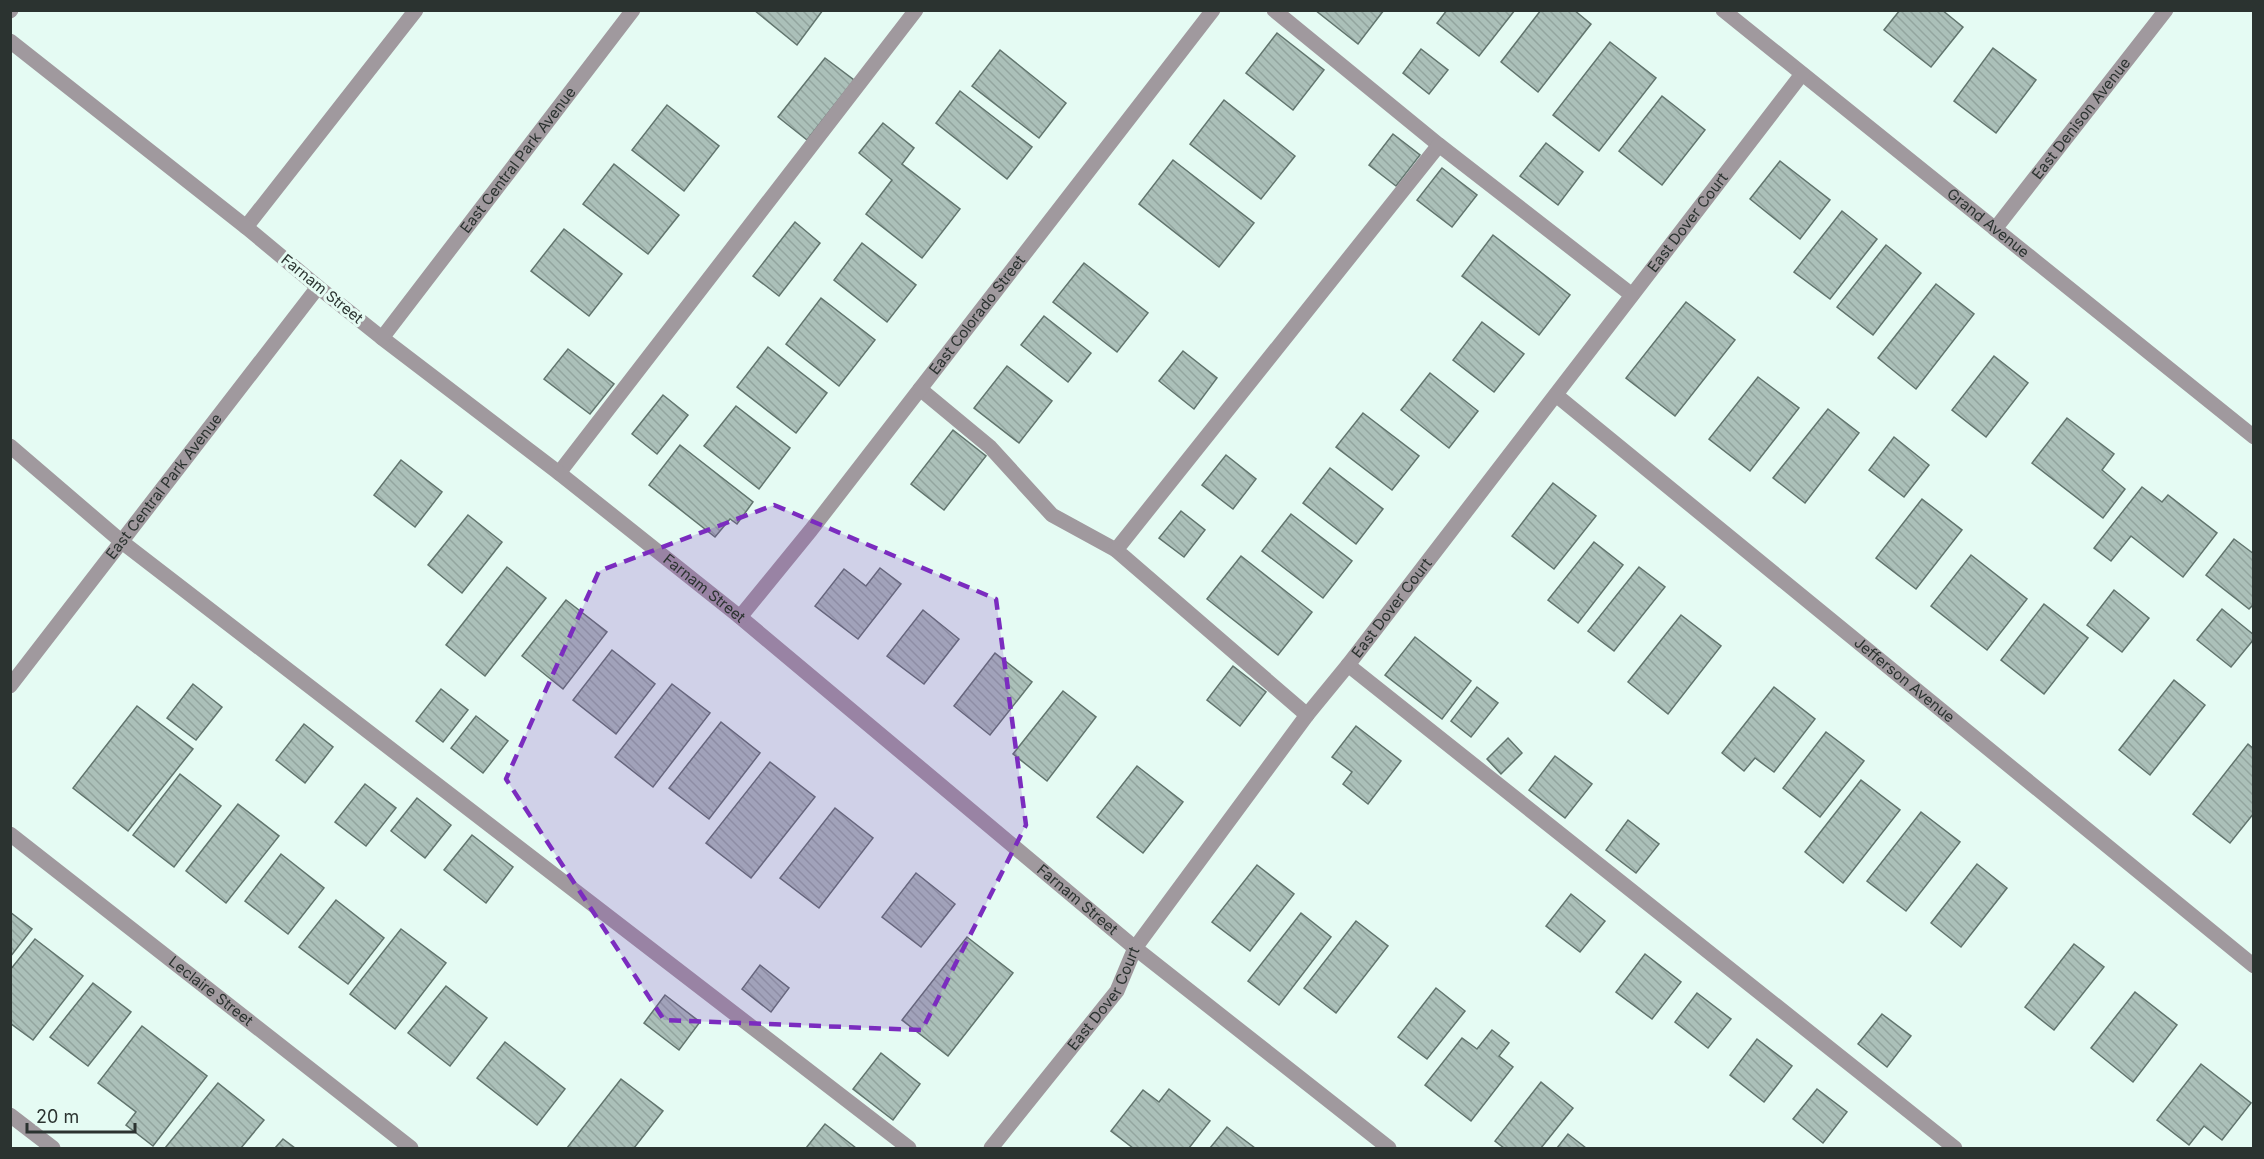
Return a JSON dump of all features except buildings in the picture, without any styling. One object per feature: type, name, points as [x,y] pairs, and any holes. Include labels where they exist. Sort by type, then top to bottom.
[{"type":"street","points":[[246,227],[416,10]]},
{"type":"street","name":"East Central Park Avenue","points":[[382,338],[633,10]]},
{"type":"street","points":[[559,473],[916,10]]},
{"type":"street","name":"East Colorado Street","points":[[740,617],[811,531],[1213,10]]},
{"type":"street","points":[[1274,10],[1439,145],[1632,295]]},
{"type":"street","name":"Grand Avenue","points":[[1723,10],[2253,437]]},
{"type":"street","name":"East Denison Avenue","points":[[1995,229],[2166,10]]},
{"type":"street","name":"Farnam Street","points":[[10,41],[246,227],[382,338],[559,473],[740,617],[1135,948],[1389,1149]]},
{"type":"street","name":"East Dover Court","points":[[991,1149],[1117,991],[1135,948],[1307,715],[1348,665],[1802,74]]},
{"type":"street","points":[[1116,550],[1439,145]]},
{"type":"street","name":"East Central Park Avenue","points":[[10,686],[318,287]]},
{"type":"street","points":[[920,389],[990,447],[1052,514],[1116,550],[1307,715]]},
{"type":"street","name":"Jefferson Avenue","points":[[1556,395],[2253,966]]},
{"type":"street","points":[[10,446],[122,542],[909,1149]]},
{"type":"street","points":[[1348,665],[1954,1149]]},
{"type":"street","name":"Leclaire Street","points":[[10,834],[411,1149]]},
{"type":"street","points":[[10,1115],[53,1149]]},
{"type":"highlighted area","points":[[774,505],[996,599],[1026,825],[922,1030],[664,1020],[506,779],[599,571]]}]
